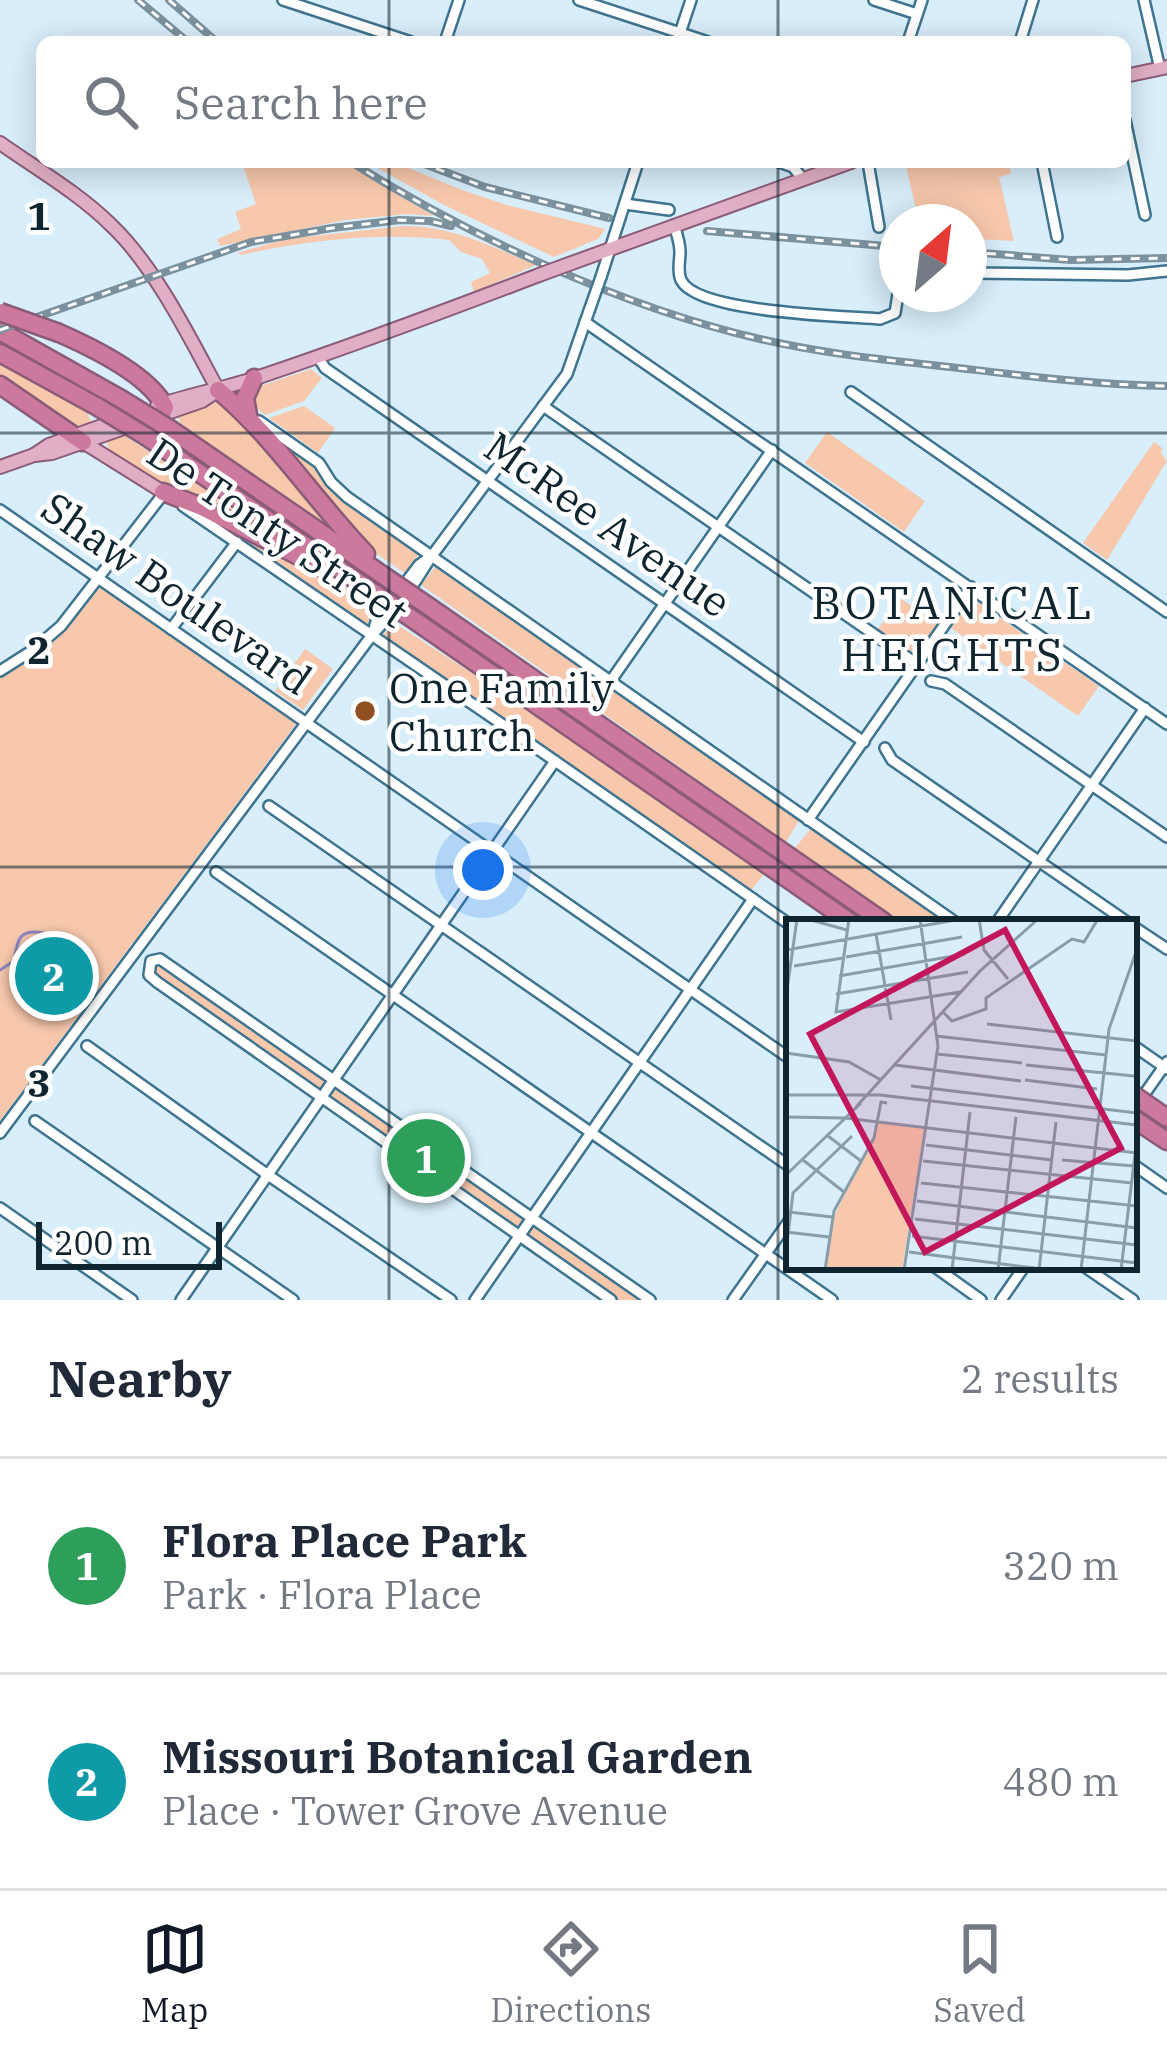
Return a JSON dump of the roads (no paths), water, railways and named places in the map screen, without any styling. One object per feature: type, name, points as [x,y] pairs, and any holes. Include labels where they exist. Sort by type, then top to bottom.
[{"type":"highway","points":[[0,312],[58,333],[122,366],[166,416],[381,574]]},
{"type":"highway","points":[[0,331],[121,399],[166,416]]},
{"type":"highway","points":[[0,353],[147,437],[370,590]]},
{"type":"highway","points":[[249,416],[245,398],[254,378]]},
{"type":"highway","points":[[0,385],[78,439]]},
{"type":"highway","points":[[218,390],[249,416],[381,574],[422,614],[779,861],[879,919]]},
{"type":"highway","points":[[41,450],[51,428],[46,417]]},
{"type":"highway","points":[[163,492],[422,614]]},
{"type":"highway","points":[[779,861],[847,919]]},
{"type":"highway","points":[[1137,1110],[1167,1118]]},
{"type":"highway","points":[[1137,1110],[1167,1142]]},
{"type":"main road","points":[[1131,75],[1163,68]]},
{"type":"main road","points":[[0,143],[96,212],[124,239],[218,390]]},
{"type":"main road","points":[[0,467],[41,450],[166,416],[218,390],[825,168]]},
{"type":"main road","points":[[78,439],[112,422],[166,416]]},
{"type":"main road","points":[[104,455],[100,442],[112,422]]},
{"type":"main road","name":"De Tonty Street","points":[[78,439],[163,492]]},
{"type":"street","points":[[283,0],[393,36]]},
{"type":"street","points":[[447,36],[459,0]]},
{"type":"street","points":[[579,0],[673,36]]},
{"type":"street","points":[[679,36],[691,0]]},
{"type":"street","points":[[874,0],[917,14]]},
{"type":"street","points":[[910,36],[922,0]]},
{"type":"street","points":[[1022,36],[1033,0]]},
{"type":"street","points":[[1144,0],[1163,68]]},
{"type":"street","points":[[1131,148],[1145,215]]},
{"type":"street","points":[[0,1133],[424,571],[569,369],[636,168]]},
{"type":"street","points":[[789,168],[799,174]]},
{"type":"street","points":[[869,168],[879,227]]},
{"type":"street","points":[[1043,168],[1057,237]]},
{"type":"street","points":[[625,204],[668,210]]},
{"type":"street","points":[[674,225],[680,278],[692,291],[750,309],[880,319],[895,312]]},
{"type":"street","points":[[987,273],[1167,271]]},
{"type":"street","points":[[587,316],[1167,724]]},
{"type":"street","name":"McRee Avenue","points":[[318,357],[325,368],[864,742]]},
{"type":"street","points":[[851,392],[1167,612]]},
{"type":"street","points":[[543,406],[917,664]]},
{"type":"street","points":[[249,416],[320,463],[347,497],[430,557],[951,919]]},
{"type":"street","points":[[610,682],[772,450]]},
{"type":"street","points":[[2,667],[52,636],[163,492]]},
{"type":"street","name":"De Tonty Street","points":[[163,492],[786,922]]},
{"type":"street","name":"Shaw Boulevard","points":[[0,510],[786,1056]]},
{"type":"street","points":[[171,629],[237,542]]},
{"type":"street","points":[[808,820],[970,587]]},
{"type":"street","points":[[931,680],[945,684],[1167,837]]},
{"type":"street","points":[[999,919],[1145,708]]},
{"type":"street","points":[[885,748],[892,760],[1123,919]]},
{"type":"street","points":[[181,1300],[555,761]]},
{"type":"street","points":[[269,806],[786,1164]]},
{"type":"street","points":[[216,872],[786,1268]]},
{"type":"street","points":[[475,1300],[753,899]]},
{"type":"street","points":[[1137,929],[1167,949]]},
{"type":"street","points":[[611,1300],[157,982],[149,975],[151,961],[160,958],[650,1300]]},
{"type":"street","points":[[87,1046],[451,1300]]},
{"type":"street","points":[[1137,1048],[1166,1066],[1137,1110]]},
{"type":"street","points":[[35,1121],[293,1300]]},
{"type":"street","points":[[1137,1167],[1167,1188]]},
{"type":"street","points":[[0,1208],[132,1300]]},
{"type":"street","points":[[733,1300],[786,1225]]},
{"type":"street","points":[[788,1270],[832,1300]]},
{"type":"street","points":[[939,1270],[981,1300]]},
{"type":"street","points":[[1001,1300],[1022,1270]]},
{"type":"street","points":[[1089,1270],[1133,1300]]},
{"type":"waterway","points":[[0,970],[14,961],[24,934],[44,933]]},
{"type":"railway","points":[[138,0],[181,36]]},
{"type":"railway","points":[[169,0],[210,36]]},
{"type":"railway","points":[[361,168],[445,217],[549,267],[708,326],[863,357],[1167,386]]},
{"type":"railway","points":[[435,168],[485,187],[609,218]]},
{"type":"railway","points":[[0,330],[251,242],[400,220],[451,226]]},
{"type":"railway","points":[[707,231],[879,245]]},
{"type":"railway","points":[[987,253],[1071,260],[1167,258]]},
{"type":"place","name":"One Family Church","points":[[365,711]]},
{"type":"place","name":"Missouri Botanical Garden","points":[[54,976]]},
{"type":"place","name":"Flora Place Park","points":[[426,1158]]},
{"type":"district","name":"BOTANICAL HEIGHTS","points":[[953,628]]}]
